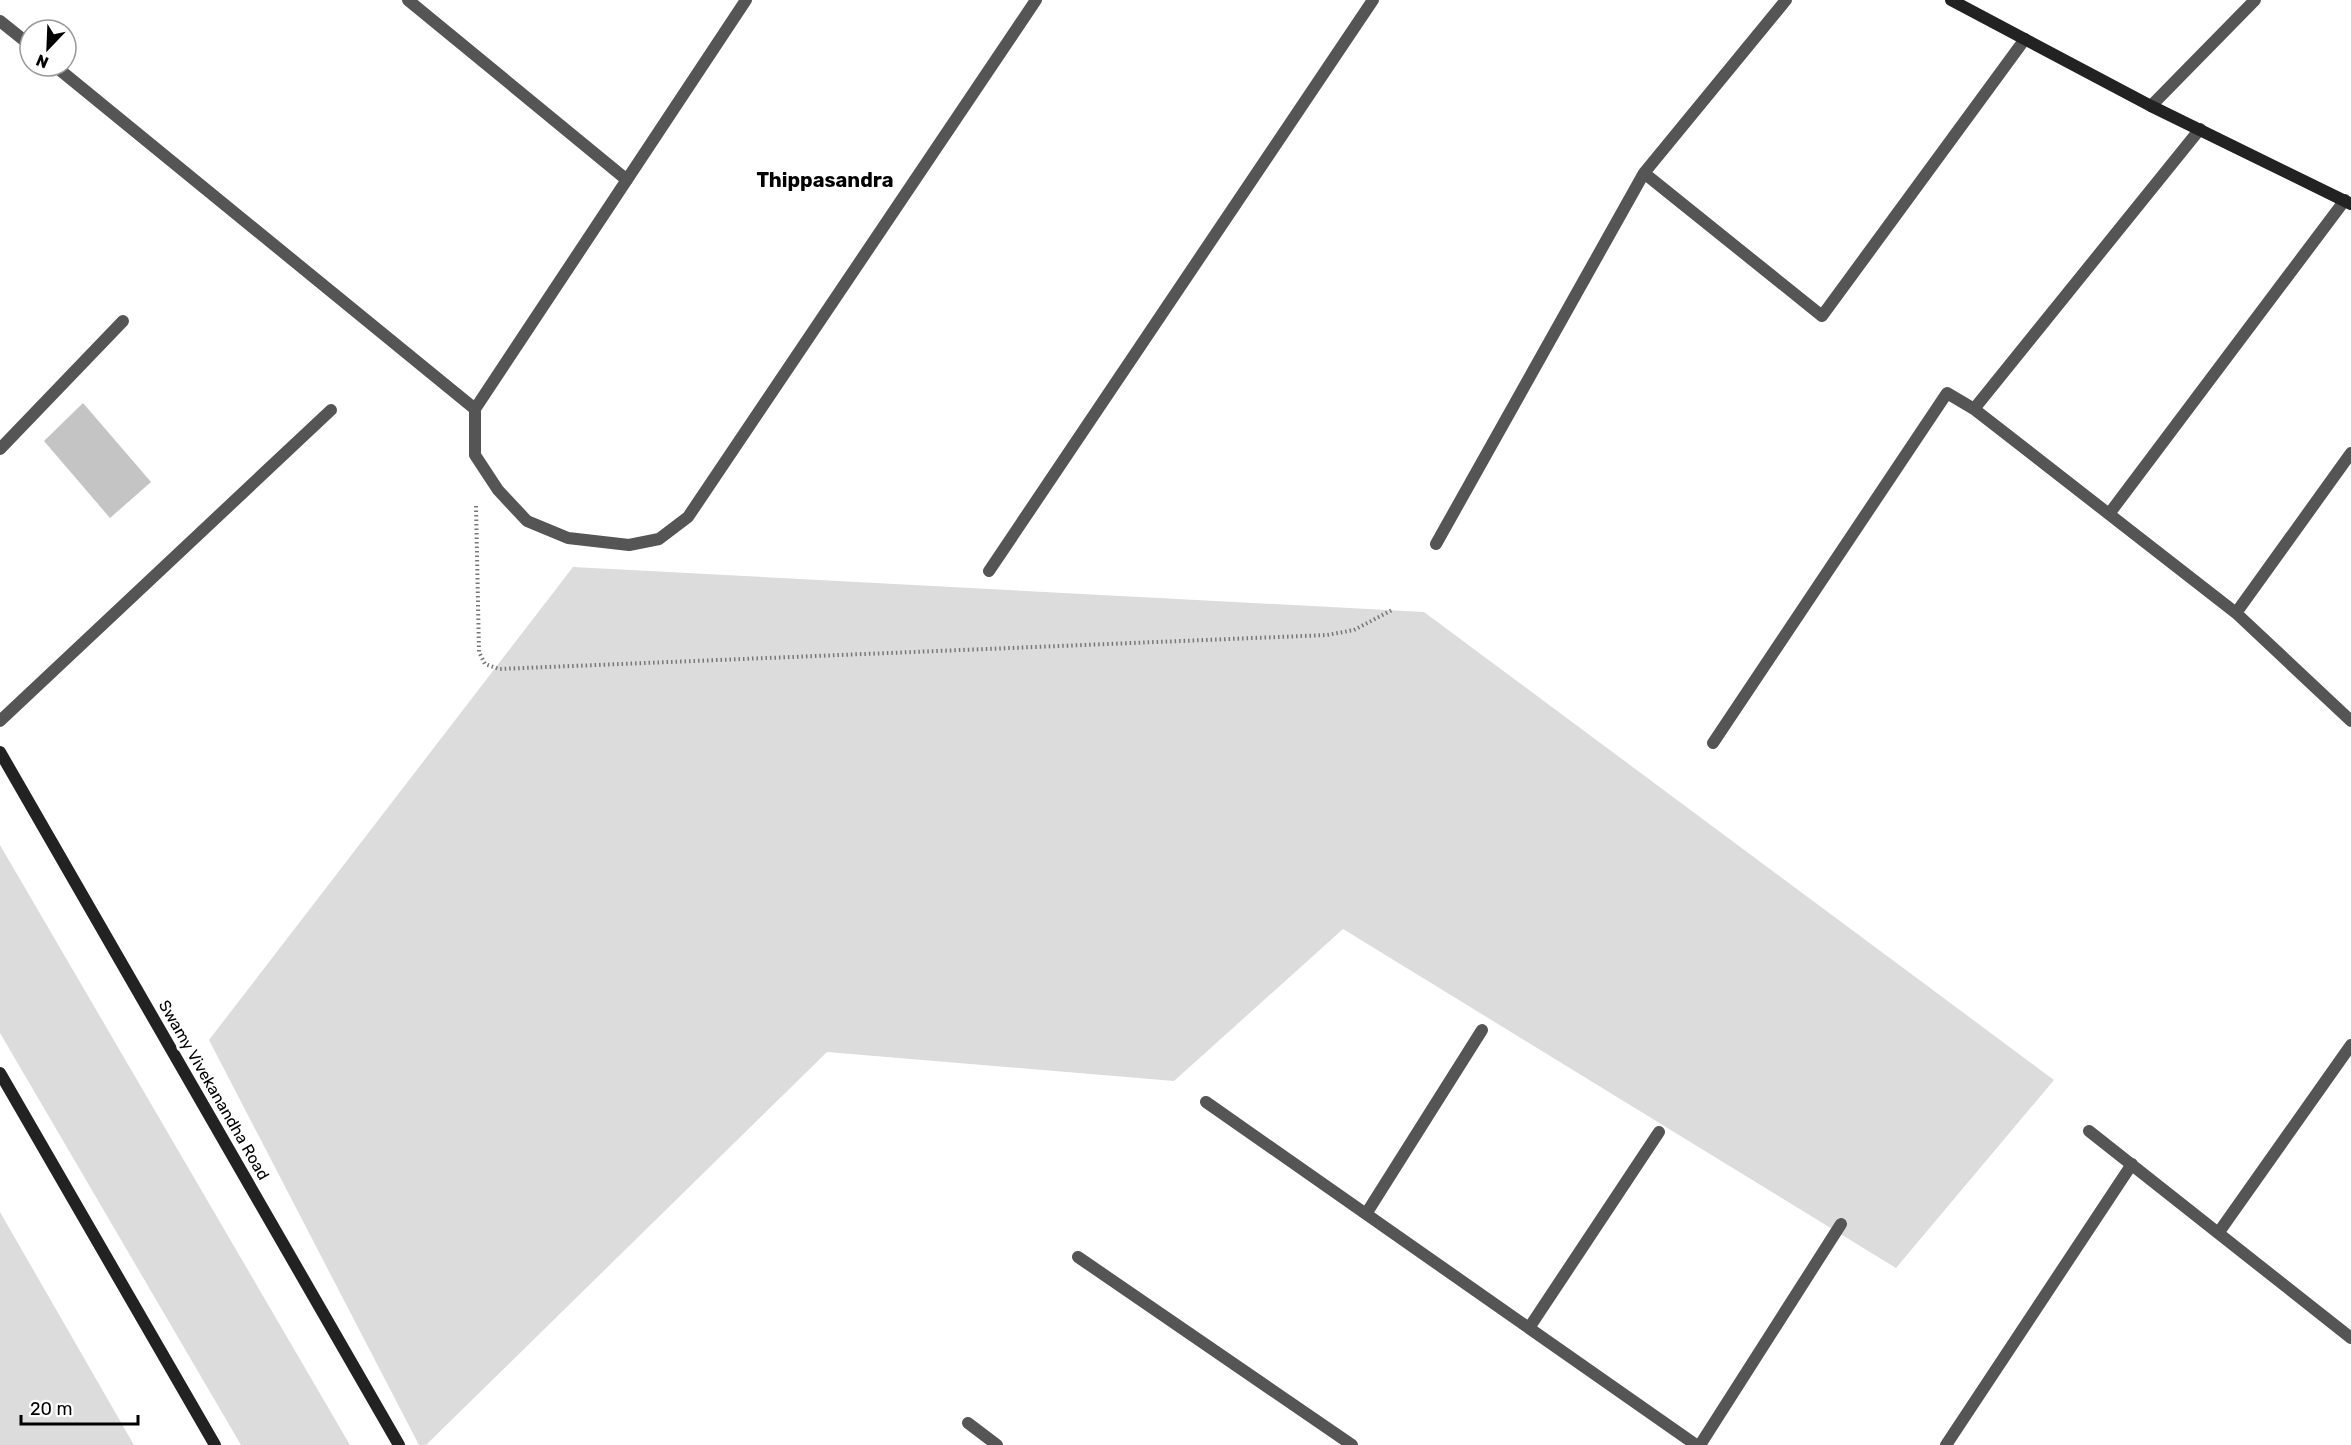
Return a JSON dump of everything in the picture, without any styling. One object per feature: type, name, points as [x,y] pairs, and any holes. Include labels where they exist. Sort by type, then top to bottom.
[{"type":"main road","points":[[1951,0],[2151,106],[2348,202]]},
{"type":"main road","name":"Swamy Vivekanandha Road","points":[[0,752],[399,1445]]},
{"type":"main road","points":[[0,1073],[214,1445]]},
{"type":"street","points":[[408,0],[627,180]]},
{"type":"street","points":[[746,0],[475,409],[476,455],[498,490],[527,521],[568,538],[629,545],[659,539],[688,517],[1036,0]]},
{"type":"street","points":[[989,571],[1373,0]]},
{"type":"street","points":[[1436,544],[1644,173],[1786,0]]},
{"type":"street","points":[[2151,106],[2255,0]]},
{"type":"street","points":[[0,21],[18,35]]},
{"type":"street","points":[[1644,173],[1822,316],[2025,39]]},
{"type":"street","points":[[70,78],[475,409]]},
{"type":"street","points":[[1974,410],[2200,129]]},
{"type":"street","points":[[2109,514],[2348,202]]},
{"type":"street","points":[[0,449],[123,321]]},
{"type":"street","points":[[1713,743],[1947,393],[1974,410],[2236,613],[2351,720]]},
{"type":"street","points":[[0,721],[331,410]]},
{"type":"street","points":[[2236,613],[2351,453]]},
{"type":"street","points":[[1366,1214],[1482,1030]]},
{"type":"street","points":[[2219,1232],[2351,1045]]},
{"type":"street","points":[[1206,1102],[1698,1445],[1841,1224]]},
{"type":"street","points":[[2089,1131],[2351,1338]]},
{"type":"street","points":[[1529,1328],[1659,1132]]},
{"type":"street","points":[[1946,1445],[2132,1164]]},
{"type":"street","points":[[1078,1257],[1352,1445]]},
{"type":"street","points":[[968,1423],[997,1445]]},
{"type":"path","points":[[476,501],[478,652],[485,664],[499,669],[1327,635],[1354,630],[1392,610]]},
{"type":"shaded area","points":[[573,567],[1424,612],[2054,1080],[1896,1268],[1343,929],[1174,1081],[827,1052],[426,1445],[419,1445],[209,1040]]},
{"type":"shaded area","points":[[0,845],[350,1445],[241,1445],[0,1033]]},
{"type":"shaded area","points":[[0,1212],[134,1445],[0,1445]]},
{"type":"building","points":[[83,403],[151,482],[110,518],[44,441]]},
{"type":"district","name":"Thippasandra","points":[[825,180]]}]
